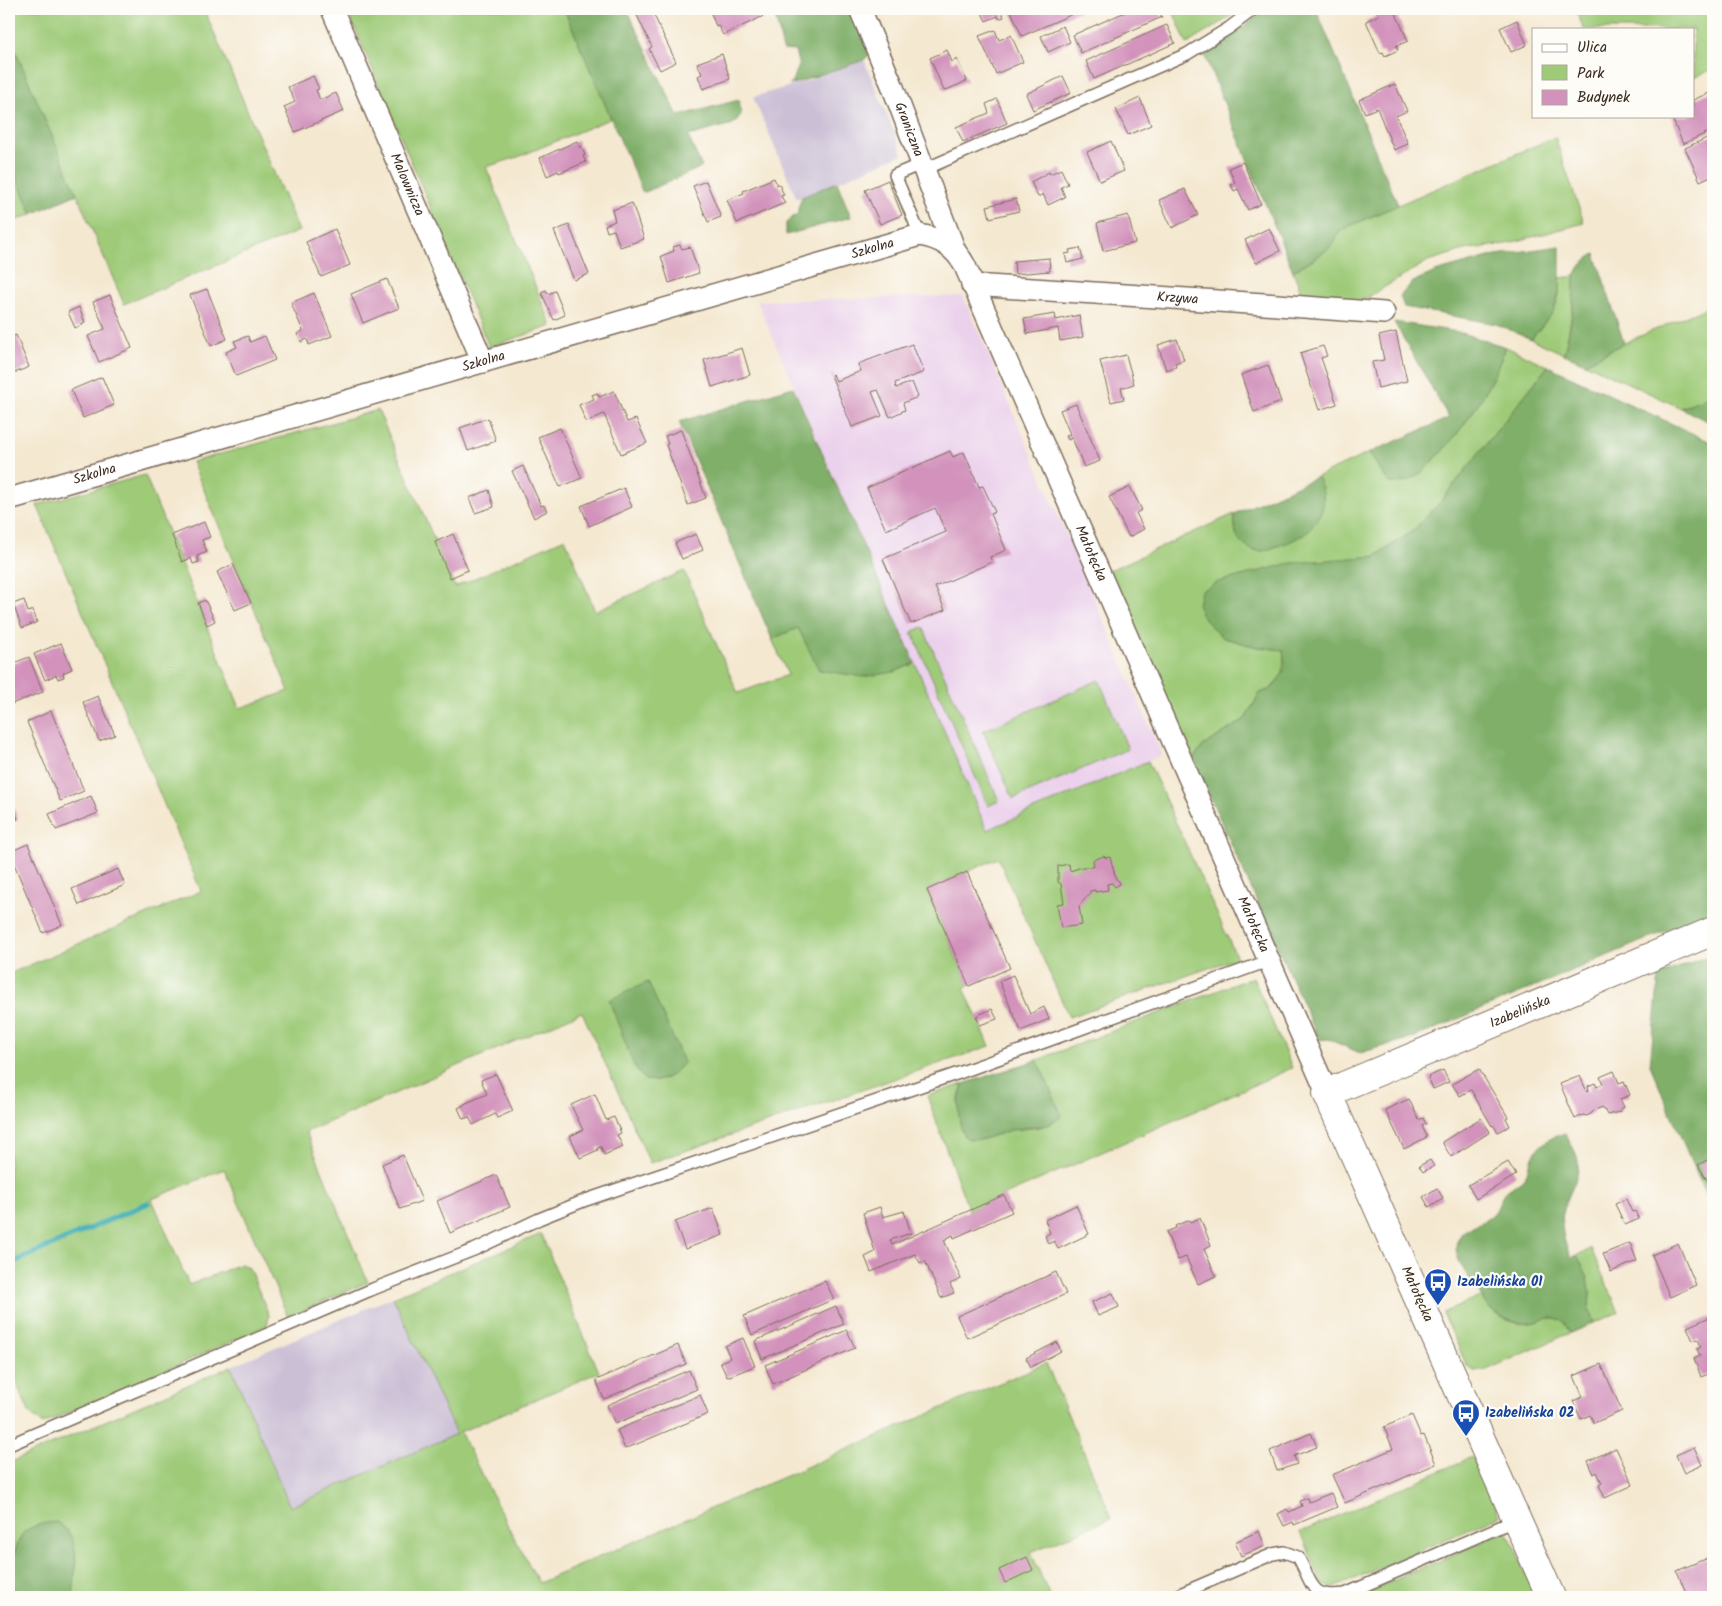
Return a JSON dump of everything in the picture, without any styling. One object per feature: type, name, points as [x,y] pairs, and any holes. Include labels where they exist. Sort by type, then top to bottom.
[{"type":"street","name":"Malownicza","points":[[332,9],[483,362]]},
{"type":"street","name":"Graniczna","points":[[860,9],[892,84],[955,251]]},
{"type":"street","name":"Szkolna","points":[[9,499],[920,235]]},
{"type":"street","points":[[920,235],[937,239],[955,251]]},
{"type":"street","name":"Małołęcka","points":[[955,251],[964,266],[1268,961],[1551,1597]]},
{"type":"street","name":"Krzywa","points":[[972,285],[1384,313]]},
{"type":"street","name":"Izabelińska","points":[[1327,1093],[1713,931]]},
{"type":"lane","points":[[920,235],[895,175],[922,167],[1187,54],[1229,28],[1254,9]]},
{"type":"lane","points":[[9,1445],[373,1289],[476,1249],[539,1218],[586,1200],[959,1073],[1268,961]]},
{"type":"lane","points":[[1173,1597],[1273,1554],[1284,1552],[1298,1557],[1313,1588],[1322,1594],[1331,1596],[1345,1594],[1516,1520]]},
{"type":"shaded area","points":[[864,60],[903,154],[797,199],[753,97],[804,82]]},
{"type":"shaded area","points":[[963,296],[1162,755],[987,831],[757,301]]},
{"type":"shaded area","points":[[393,1297],[457,1434],[290,1507],[231,1366]]},
{"type":"green space","points":[[9,9],[204,9],[299,231],[124,304],[9,36]]},
{"type":"green space","points":[[347,9],[564,9],[612,118],[518,157],[486,167],[552,326],[489,347]]},
{"type":"green space","points":[[564,9],[627,9],[678,116],[739,100],[741,115],[733,124],[688,136],[702,167],[643,193]]},
{"type":"green space","points":[[783,9],[850,9],[870,54],[864,60],[790,85],[799,66],[795,51],[783,50],[776,19]]},
{"type":"green space","points":[[1172,9],[1239,9],[1227,19],[1187,44]]},
{"type":"green space","points":[[1266,9],[1316,9],[1398,205],[1341,230],[1332,246],[1293,271],[1204,54]]},
{"type":"green space","points":[[1575,9],[1713,9],[1713,69],[1694,78],[1694,28],[1584,28]]},
{"type":"green space","points":[[9,36],[77,194],[32,214],[9,161]]},
{"type":"green space","points":[[1555,137],[1584,223],[1506,244],[1464,250],[1428,261],[1360,302],[1304,299],[1293,271],[1332,246],[1340,230]]},
{"type":"green space","points":[[9,161],[32,214],[12,222],[9,215]]},
{"type":"green space","points":[[837,182],[851,217],[786,235],[786,223],[798,213],[802,197]]},
{"type":"green space","points":[[1560,246],[1560,287],[1554,311],[1531,339],[1496,324],[1404,307],[1400,296],[1413,282],[1435,272],[1496,255]]},
{"type":"green space","points":[[1595,254],[1624,343],[1585,363],[1564,354],[1572,315],[1576,273],[1586,260]]},
{"type":"green space","points":[[1575,276],[1572,314],[1564,354],[1531,339],[1556,305],[1560,278]]},
{"type":"green space","points":[[1713,305],[1713,394],[1681,408],[1585,363],[1624,343]]},
{"type":"green space","points":[[1394,322],[1458,332],[1506,347],[1485,392],[1469,418],[1449,444],[1414,478],[1404,482],[1389,483],[1369,453],[1449,418]]},
{"type":"green space","points":[[1506,347],[1548,366],[1441,501],[1414,530],[1376,556],[1342,560],[1215,631],[1224,638],[1257,647],[1283,650],[1283,673],[1271,689],[1260,693],[1245,719],[1203,746],[1193,759],[1108,571],[1234,514],[1236,534],[1303,536],[1315,523],[1322,509],[1323,494],[1317,477],[1369,453],[1389,483],[1404,482],[1413,478],[1437,457],[1469,418],[1485,392]]},
{"type":"green space","points":[[1548,366],[1713,443],[1713,911],[1418,1036],[1360,1053],[1328,1039],[1319,1040],[1193,759],[1203,746],[1245,719],[1260,693],[1271,689],[1283,673],[1284,660],[1283,650],[1257,647],[1224,638],[1215,631],[1201,614],[1198,604],[1201,591],[1218,582],[1291,563],[1376,556],[1414,530],[1441,501]]},
{"type":"green space","points":[[793,387],[915,663],[894,672],[863,677],[819,670],[798,628],[772,639],[679,422]]},
{"type":"green space","points":[[1713,394],[1713,424],[1681,408]]},
{"type":"green space","points":[[378,410],[455,587],[565,538],[595,611],[684,571],[738,693],[788,675],[772,639],[798,627],[894,672],[915,663],[987,830],[1148,761],[1237,958],[1069,1017],[998,858],[927,890],[969,986],[964,988],[990,1046],[650,1163],[582,1012],[306,1132],[368,1282],[288,1317],[224,1169],[152,1199],[189,1285],[241,1264],[249,1268],[269,1315],[267,1326],[43,1424],[30,1414],[9,1366],[9,974],[201,891],[37,505],[145,475],[240,708],[289,691],[192,462]]},
{"type":"green space","points":[[1317,477],[1322,489],[1322,510],[1311,528],[1292,541],[1261,551],[1250,549],[1239,540],[1235,530],[1234,514]]},
{"type":"green space","points":[[923,627],[999,801],[988,806],[912,632]]},
{"type":"green space","points":[[1099,680],[1128,749],[1013,799],[983,731]]},
{"type":"green space","points":[[1713,954],[1713,1212],[1650,1065],[1659,975]]},
{"type":"green space","points":[[1253,977],[1292,1068],[969,1211],[927,1096],[963,1084],[958,1102],[980,1140],[1011,1130],[1041,1127],[1062,1116],[1037,1060]]},
{"type":"green space","points":[[648,982],[684,1062],[671,1075],[658,1080],[645,1080],[634,1066],[609,1000]]},
{"type":"green space","points":[[1037,1060],[1062,1116],[1048,1125],[1011,1130],[980,1140],[969,1139],[964,1136],[959,1110],[963,1084]]},
{"type":"green space","points":[[1565,1133],[1576,1154],[1578,1168],[1576,1180],[1564,1209],[1563,1234],[1571,1258],[1577,1255],[1588,1278],[1590,1291],[1589,1309],[1594,1323],[1570,1333],[1557,1318],[1518,1323],[1501,1317],[1486,1305],[1464,1270],[1457,1254],[1456,1246],[1461,1234],[1492,1215],[1503,1195],[1524,1178],[1537,1150],[1549,1140]]},
{"type":"green space","points":[[541,1234],[599,1372],[460,1432],[539,1583],[1046,1363],[1112,1518],[1031,1552],[1050,1597],[73,1597],[74,1555],[67,1530],[22,1534],[9,1566],[9,1463],[231,1366],[290,1507],[456,1434],[393,1297]]},
{"type":"green space","points":[[1591,1249],[1619,1312],[1594,1323],[1589,1309],[1590,1291],[1577,1255]]},
{"type":"green space","points":[[1482,1296],[1490,1308],[1509,1321],[1524,1324],[1554,1318],[1562,1321],[1570,1333],[1484,1371],[1474,1371],[1467,1366],[1443,1313]]},
{"type":"green space","points":[[1472,1457],[1500,1516],[1333,1588],[1322,1584],[1301,1532]]},
{"type":"green space","points":[[57,1522],[67,1530],[74,1545],[76,1562],[73,1597],[16,1597],[10,1584],[9,1572],[21,1536],[28,1529],[44,1523]]},
{"type":"green space","points":[[1507,1531],[1537,1597],[1356,1597]]},
{"type":"building","points":[[634,9],[657,9],[652,11],[676,62],[660,70],[649,49],[652,47]]},
{"type":"building","points":[[715,9],[768,9],[770,13],[723,35],[718,25],[716,26],[710,11]]},
{"type":"building","points":[[907,9],[920,9],[910,14]]},
{"type":"building","points":[[980,9],[1000,9],[1004,17],[999,19],[998,16],[986,21]]},
{"type":"building","points":[[1010,9],[1084,9],[1022,36]]},
{"type":"building","points":[[1132,9],[1158,9],[1162,17],[1081,53],[1073,35]]},
{"type":"building","points":[[1394,9],[1408,41],[1396,46],[1398,50],[1385,56],[1383,52],[1380,53],[1366,21],[1379,15],[1377,11]]},
{"type":"building","points":[[1517,20],[1527,45],[1511,52],[1500,28]]},
{"type":"building","points":[[1167,25],[1175,43],[1094,79],[1086,61]]},
{"type":"building","points":[[1063,26],[1070,42],[1048,52],[1041,36]]},
{"type":"building","points":[[995,30],[999,40],[1011,35],[1023,62],[996,74],[979,36]]},
{"type":"building","points":[[947,50],[952,62],[957,59],[967,81],[944,91],[930,58]]},
{"type":"building","points":[[722,54],[730,79],[703,89],[698,76],[702,74],[697,63]]},
{"type":"building","points":[[313,76],[319,89],[316,90],[320,100],[336,93],[344,111],[295,132],[284,107],[295,102],[288,87]]},
{"type":"building","points":[[1063,76],[1071,93],[1033,110],[1026,94]]},
{"type":"building","points":[[1395,84],[1407,111],[1396,116],[1408,144],[1394,150],[1377,108],[1365,113],[1359,100]]},
{"type":"building","points":[[1713,91],[1713,130],[1683,144],[1672,118],[1694,118],[1694,100]]},
{"type":"building","points":[[1140,98],[1151,125],[1128,135],[1116,109]]},
{"type":"building","points":[[997,99],[1007,123],[963,142],[956,127],[989,113],[986,104]]},
{"type":"building","points":[[1713,135],[1713,175],[1700,181],[1685,148]]},
{"type":"building","points":[[577,141],[585,155],[583,156],[586,162],[547,176],[540,158]]},
{"type":"building","points":[[1111,141],[1124,171],[1100,181],[1087,152]]},
{"type":"building","points":[[1243,162],[1261,204],[1248,210],[1238,189],[1234,191],[1231,185],[1235,183],[1229,168]]},
{"type":"building","points":[[1061,169],[1068,184],[1061,187],[1065,197],[1048,205],[1043,194],[1038,197],[1031,182],[1049,172],[1050,174]]},
{"type":"building","points":[[774,178],[784,195],[781,196],[785,203],[737,223],[727,200]]},
{"type":"building","points":[[888,180],[902,215],[880,224],[865,190]]},
{"type":"building","points":[[706,181],[721,217],[708,222],[693,186]]},
{"type":"building","points":[[1185,189],[1198,215],[1172,228],[1159,200]]},
{"type":"building","points":[[1016,199],[1019,211],[990,218],[987,206]]},
{"type":"building","points":[[632,203],[644,239],[620,247],[614,230],[607,232],[605,225],[615,221],[612,210]]},
{"type":"building","points":[[1128,215],[1135,243],[1103,251],[1097,223]]},
{"type":"building","points":[[569,225],[589,274],[574,280],[554,231]]},
{"type":"building","points":[[1269,228],[1280,251],[1256,263],[1245,240]]},
{"type":"building","points":[[335,229],[350,265],[321,277],[306,242]]},
{"type":"building","points":[[680,245],[682,249],[690,247],[699,273],[669,283],[661,256],[674,251],[673,247]]},
{"type":"building","points":[[1080,248],[1083,259],[1067,263],[1065,254],[1070,253],[1069,250]]},
{"type":"building","points":[[1049,258],[1050,271],[1015,274],[1014,261]]},
{"type":"building","points":[[387,279],[399,308],[363,323],[351,294]]},
{"type":"building","points":[[207,289],[227,339],[211,346],[190,295]]},
{"type":"building","points":[[546,290],[548,294],[555,291],[565,315],[554,320],[541,292]]},
{"type":"building","points":[[314,293],[332,336],[309,345],[307,339],[301,342],[297,334],[303,331],[291,303]]},
{"type":"building","points":[[110,295],[132,348],[99,362],[88,336],[105,329],[93,302]]},
{"type":"building","points":[[79,307],[85,323],[75,328],[68,312]]},
{"type":"building","points":[[1055,314],[1056,320],[1079,315],[1083,337],[1060,341],[1058,328],[1027,334],[1024,319]]},
{"type":"building","points":[[1396,332],[1407,381],[1378,388],[1372,362],[1384,360],[1379,336]]},
{"type":"building","points":[[16,335],[29,367],[12,374],[9,366],[9,338]]},
{"type":"building","points":[[248,336],[250,342],[265,336],[275,360],[236,376],[226,352],[237,347],[234,341]]},
{"type":"building","points":[[1177,339],[1184,360],[1175,363],[1176,367],[1166,370],[1158,345]]},
{"type":"building","points":[[912,344],[924,372],[895,383],[896,388],[912,382],[918,397],[903,403],[905,410],[890,417],[878,390],[872,392],[882,416],[852,427],[831,375],[833,374],[836,381],[861,371],[858,364]]},
{"type":"building","points":[[1323,346],[1327,356],[1321,358],[1337,404],[1319,410],[1300,353]]},
{"type":"building","points":[[742,348],[750,375],[712,387],[704,360]]},
{"type":"building","points":[[1126,355],[1134,384],[1121,388],[1124,399],[1111,402],[1100,361]]},
{"type":"building","points":[[1268,365],[1281,402],[1254,412],[1241,375]]},
{"type":"building","points":[[102,377],[114,405],[83,418],[71,390]]},
{"type":"building","points":[[614,391],[627,422],[636,419],[647,443],[621,454],[604,414],[586,422],[579,405],[594,399],[592,395],[597,393],[599,397]]},
{"type":"building","points":[[1076,404],[1100,461],[1084,467],[1072,438],[1068,440],[1066,436],[1070,434],[1060,410]]},
{"type":"building","points":[[488,418],[496,441],[468,451],[460,428]]},
{"type":"building","points":[[560,428],[582,478],[560,487],[538,437]]},
{"type":"building","points":[[681,430],[706,498],[688,505],[666,445],[668,444],[665,436]]},
{"type":"building","points":[[950,451],[953,457],[964,452],[979,487],[983,486],[995,512],[991,514],[1006,550],[990,557],[992,562],[935,587],[945,610],[911,624],[883,559],[946,532],[935,508],[886,530],[867,488]]},
{"type":"building","points":[[523,466],[541,506],[544,505],[547,511],[534,518],[512,471]]},
{"type":"building","points":[[1130,487],[1142,510],[1136,513],[1144,529],[1129,537],[1109,497]]},
{"type":"building","points":[[624,488],[632,507],[589,526],[581,506]]},
{"type":"building","points":[[489,490],[494,507],[475,513],[469,498]]},
{"type":"building","points":[[204,522],[210,537],[202,540],[207,552],[197,556],[199,562],[193,564],[191,558],[182,562],[172,535]]},
{"type":"building","points":[[453,534],[468,570],[450,578],[435,542]]},
{"type":"building","points":[[696,534],[703,550],[682,559],[675,543]]},
{"type":"building","points":[[233,564],[251,603],[235,610],[217,572]]},
{"type":"building","points":[[24,600],[28,612],[33,610],[37,622],[22,628],[13,604]]},
{"type":"building","points":[[205,600],[215,621],[207,625],[198,603]]},
{"type":"building","points":[[61,643],[72,669],[63,673],[64,677],[58,679],[56,675],[45,680],[34,654]]},
{"type":"building","points":[[29,657],[43,692],[11,704],[9,697],[9,665]]},
{"type":"building","points":[[98,696],[115,735],[99,741],[83,702]]},
{"type":"building","points":[[51,711],[84,791],[60,801],[27,722]]},
{"type":"building","points":[[91,796],[98,813],[56,830],[49,814]]},
{"type":"building","points":[[9,797],[18,819],[9,823]]},
{"type":"building","points":[[28,844],[62,925],[43,933],[9,852]]},
{"type":"building","points":[[1104,856],[1106,858],[1110,857],[1116,879],[1120,884],[1115,887],[1112,883],[1107,884],[1108,890],[1090,891],[1079,906],[1082,925],[1061,928],[1057,904],[1064,903],[1061,884],[1058,882],[1058,866],[1069,864],[1070,871],[1082,867],[1094,867],[1093,860]]},
{"type":"building","points":[[118,869],[125,885],[79,905],[72,889]]},
{"type":"building","points":[[967,872],[1010,968],[969,986],[927,890]]},
{"type":"building","points":[[1013,975],[1030,1014],[1044,1007],[1049,1019],[1021,1031],[999,981]]},
{"type":"building","points":[[992,1009],[997,1019],[980,1025],[976,1016]]},
{"type":"building","points":[[1479,1069],[1508,1117],[1506,1118],[1510,1126],[1498,1132],[1492,1126],[1471,1090],[1460,1096],[1452,1084]]},
{"type":"building","points":[[1443,1070],[1449,1082],[1433,1089],[1428,1077]]},
{"type":"building","points":[[1614,1071],[1619,1083],[1624,1081],[1630,1095],[1620,1099],[1624,1107],[1619,1112],[1607,1115],[1603,1107],[1594,1110],[1587,1116],[1583,1115],[1575,1119],[1560,1084],[1580,1076],[1587,1092],[1589,1090],[1588,1086],[1595,1083],[1597,1087],[1603,1084],[1600,1077]]},
{"type":"building","points":[[496,1074],[513,1111],[497,1118],[495,1114],[473,1125],[469,1117],[463,1119],[458,1108],[487,1094],[481,1080]]},
{"type":"building","points":[[595,1094],[606,1120],[614,1117],[621,1133],[617,1135],[623,1147],[604,1155],[601,1147],[597,1148],[598,1150],[580,1158],[570,1136],[583,1130],[571,1105]]},
{"type":"building","points":[[1409,1099],[1419,1120],[1423,1118],[1426,1124],[1422,1126],[1427,1137],[1404,1149],[1385,1110]]},
{"type":"building","points":[[1481,1118],[1490,1132],[1451,1157],[1442,1142]]},
{"type":"building","points":[[403,1155],[422,1201],[400,1209],[382,1164]]},
{"type":"building","points":[[1711,1158],[1713,1162],[1713,1190],[1698,1165]]},
{"type":"building","points":[[1430,1160],[1434,1166],[1423,1172],[1419,1166]]},
{"type":"building","points":[[1508,1162],[1516,1175],[1476,1199],[1468,1185]]},
{"type":"building","points":[[496,1175],[510,1207],[450,1233],[437,1201]]},
{"type":"building","points":[[1437,1188],[1443,1198],[1429,1207],[1423,1197]]},
{"type":"building","points":[[1004,1195],[1012,1212],[954,1238],[953,1235],[944,1240],[961,1279],[950,1284],[954,1293],[941,1298],[925,1261],[920,1263],[915,1254],[871,1272],[865,1257],[875,1252],[863,1213],[880,1207],[883,1217],[904,1211],[911,1233],[890,1240],[892,1245]]},
{"type":"building","points":[[1626,1199],[1632,1212],[1635,1211],[1639,1219],[1625,1225],[1615,1204]]},
{"type":"building","points":[[1076,1205],[1089,1234],[1058,1249],[1054,1241],[1048,1244],[1045,1236],[1050,1233],[1045,1220]]},
{"type":"building","points":[[713,1208],[723,1235],[685,1249],[675,1222]]},
{"type":"building","points":[[1200,1218],[1211,1245],[1204,1249],[1216,1276],[1198,1284],[1186,1257],[1178,1260],[1166,1232],[1189,1220],[1190,1222]]},
{"type":"building","points":[[1630,1243],[1637,1261],[1611,1272],[1603,1254]]},
{"type":"building","points":[[1678,1243],[1696,1285],[1670,1297],[1652,1255]]},
{"type":"building","points":[[1056,1272],[1066,1294],[967,1338],[957,1316]]},
{"type":"building","points":[[825,1281],[834,1299],[752,1335],[744,1316]]},
{"type":"building","points":[[1113,1293],[1119,1307],[1098,1316],[1092,1302]]},
{"type":"building","points":[[836,1306],[844,1324],[762,1359],[755,1341]]},
{"type":"building","points":[[1710,1317],[1713,1326],[1713,1372],[1701,1377],[1694,1359],[1700,1356],[1697,1349],[1701,1347],[1698,1339],[1693,1341],[1687,1327]]},
{"type":"building","points":[[847,1330],[855,1348],[773,1384],[765,1365]]},
{"type":"building","points":[[743,1338],[755,1366],[727,1377],[720,1362],[730,1358],[725,1346]]},
{"type":"building","points":[[1057,1342],[1061,1351],[1031,1367],[1026,1358]]},
{"type":"building","points":[[678,1345],[686,1364],[604,1399],[596,1380]]},
{"type":"building","points":[[1601,1364],[1622,1411],[1594,1423],[1590,1415],[1581,1419],[1573,1401],[1583,1397],[1574,1376]]},
{"type":"building","points":[[689,1370],[697,1389],[615,1424],[607,1405]]},
{"type":"building","points":[[700,1395],[708,1414],[625,1449],[617,1430]]},
{"type":"building","points":[[1412,1415],[1421,1436],[1424,1435],[1436,1464],[1345,1503],[1332,1475],[1393,1449],[1384,1427]]},
{"type":"building","points":[[1311,1433],[1317,1447],[1294,1456],[1297,1464],[1277,1471],[1270,1451]]},
{"type":"building","points":[[1694,1447],[1702,1465],[1684,1473],[1676,1455]]},
{"type":"building","points":[[1616,1448],[1633,1485],[1605,1498],[1599,1485],[1602,1483],[1597,1472],[1594,1474],[1588,1461]]},
{"type":"building","points":[[1331,1493],[1337,1507],[1294,1525],[1293,1522],[1284,1526],[1278,1514],[1287,1509],[1289,1512],[1302,1506],[1300,1501],[1307,1498],[1309,1502]]},
{"type":"building","points":[[1259,1531],[1265,1546],[1241,1556],[1235,1542]]},
{"type":"building","points":[[1027,1557],[1033,1570],[1005,1583],[999,1570]]},
{"type":"building","points":[[1707,1558],[1713,1572],[1713,1597],[1688,1597],[1677,1571]]},
{"type":"building","points":[[1287,1592],[1288,1597],[1272,1597]]},
{"type":"waterway","points":[[9,1264],[148,1203]]},
{"type":"place","name":"Izabelińska 01","points":[[1438,1306]]},
{"type":"place","name":"Izabelińska 02","points":[[1466,1437]]}]
